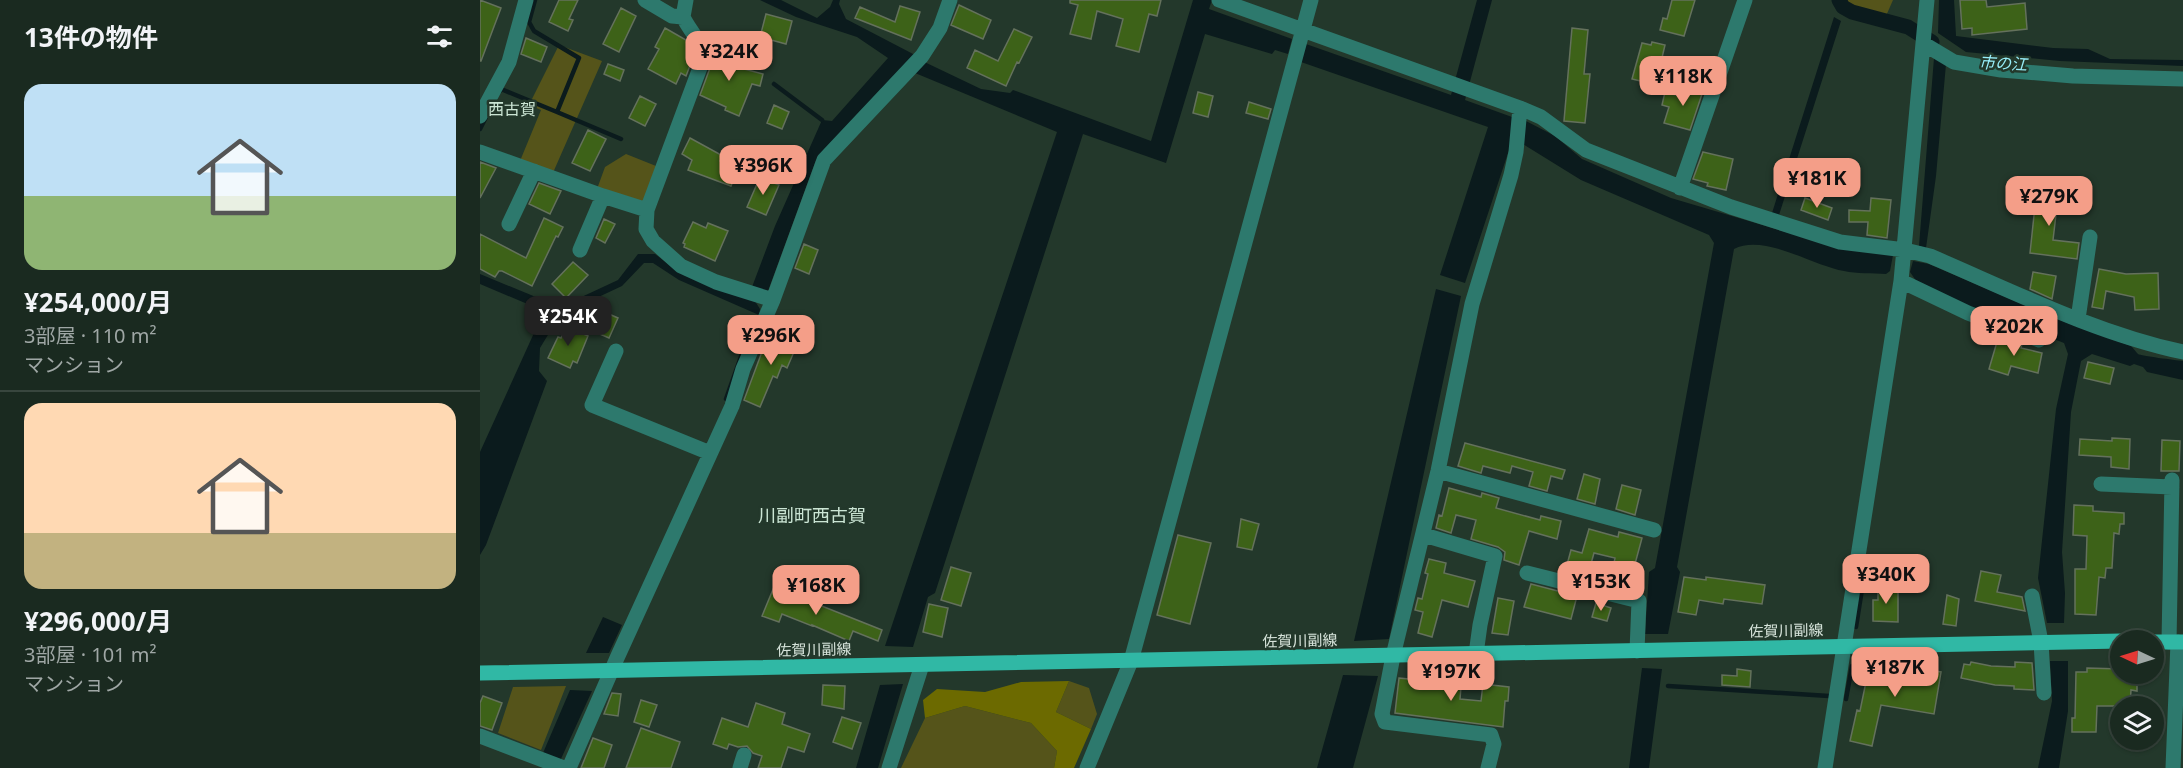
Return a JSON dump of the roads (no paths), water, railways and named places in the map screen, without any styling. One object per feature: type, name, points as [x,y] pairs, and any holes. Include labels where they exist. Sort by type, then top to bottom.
[{"type":"main road","name":"佐賀川副線","points":[[480,673],[2110,641]]},
{"type":"street","points":[[480,117],[509,62],[526,0]]},
{"type":"street","points":[[645,0],[672,16],[683,17]]},
{"type":"street","points":[[686,0],[683,17],[703,54],[701,65],[647,210],[646,229],[653,241],[681,266],[716,282],[773,300]]},
{"type":"street","points":[[569,768],[732,406],[743,369],[773,300],[824,160],[922,56],[940,28],[951,0]]},
{"type":"street","points":[[1219,0],[1520,108],[1541,117],[1586,150],[1731,207],[1840,242],[1905,250],[1930,256],[2078,319],[2146,344],[2183,352]]},
{"type":"street","points":[[1087,768],[1131,661],[1311,0]]},
{"type":"street","points":[[1680,188],[1746,0]]},
{"type":"street","points":[[1825,768],[1842,647],[1901,281],[1927,0]]},
{"type":"street","points":[[1925,39],[1954,62],[2001,70],[2073,76],[2183,79]]},
{"type":"street","points":[[1488,768],[1494,744],[1491,735],[1385,722],[1382,714],[1393,656],[1424,535],[1472,304],[1511,175],[1516,152],[1520,108]]},
{"type":"street","points":[[480,152],[647,210]]},
{"type":"street","points":[[509,224],[534,171]]},
{"type":"street","points":[[580,250],[603,196]]},
{"type":"street","points":[[2078,319],[2090,237]]},
{"type":"street","points":[[1901,281],[1968,313],[2038,340]]},
{"type":"street","points":[[616,351],[592,405],[710,453]]},
{"type":"street","points":[[1438,471],[1653,530]]},
{"type":"street","points":[[2101,484],[2172,483],[2177,515],[2171,642],[2172,768]]},
{"type":"street","points":[[1424,535],[1495,556],[1479,625],[1476,654]]},
{"type":"street","points":[[1527,573],[1639,601],[1636,651]]},
{"type":"street","points":[[2032,596],[2041,642],[2044,693]]},
{"type":"street","points":[[889,768],[922,665]]},
{"type":"street","points":[[480,736],[564,768]]},
{"type":"waterway","points":[[500,91],[501,89],[557,112],[579,58],[534,31],[529,22],[535,0]]},
{"type":"waterway","name":"市の江","points":[[1839,0],[1843,7],[1852,12],[1908,27],[1932,42]]},
{"type":"waterway","points":[[774,84],[822,120]]},
{"type":"waterway","points":[[557,112],[621,139]]},
{"type":"waterway","points":[[480,129],[486,117]]},
{"type":"waterway","points":[[726,399],[744,348]]},
{"type":"waterway","points":[[1856,627],[1863,583]]},
{"type":"waterway","points":[[1846,699],[1852,666]]},
{"type":"waterway","points":[[1668,686],[1829,696]]},
{"type":"district","name":"西古賀","points":[[512,109]]},
{"type":"district","name":"川副町西古賀","points":[[812,515]]}]
